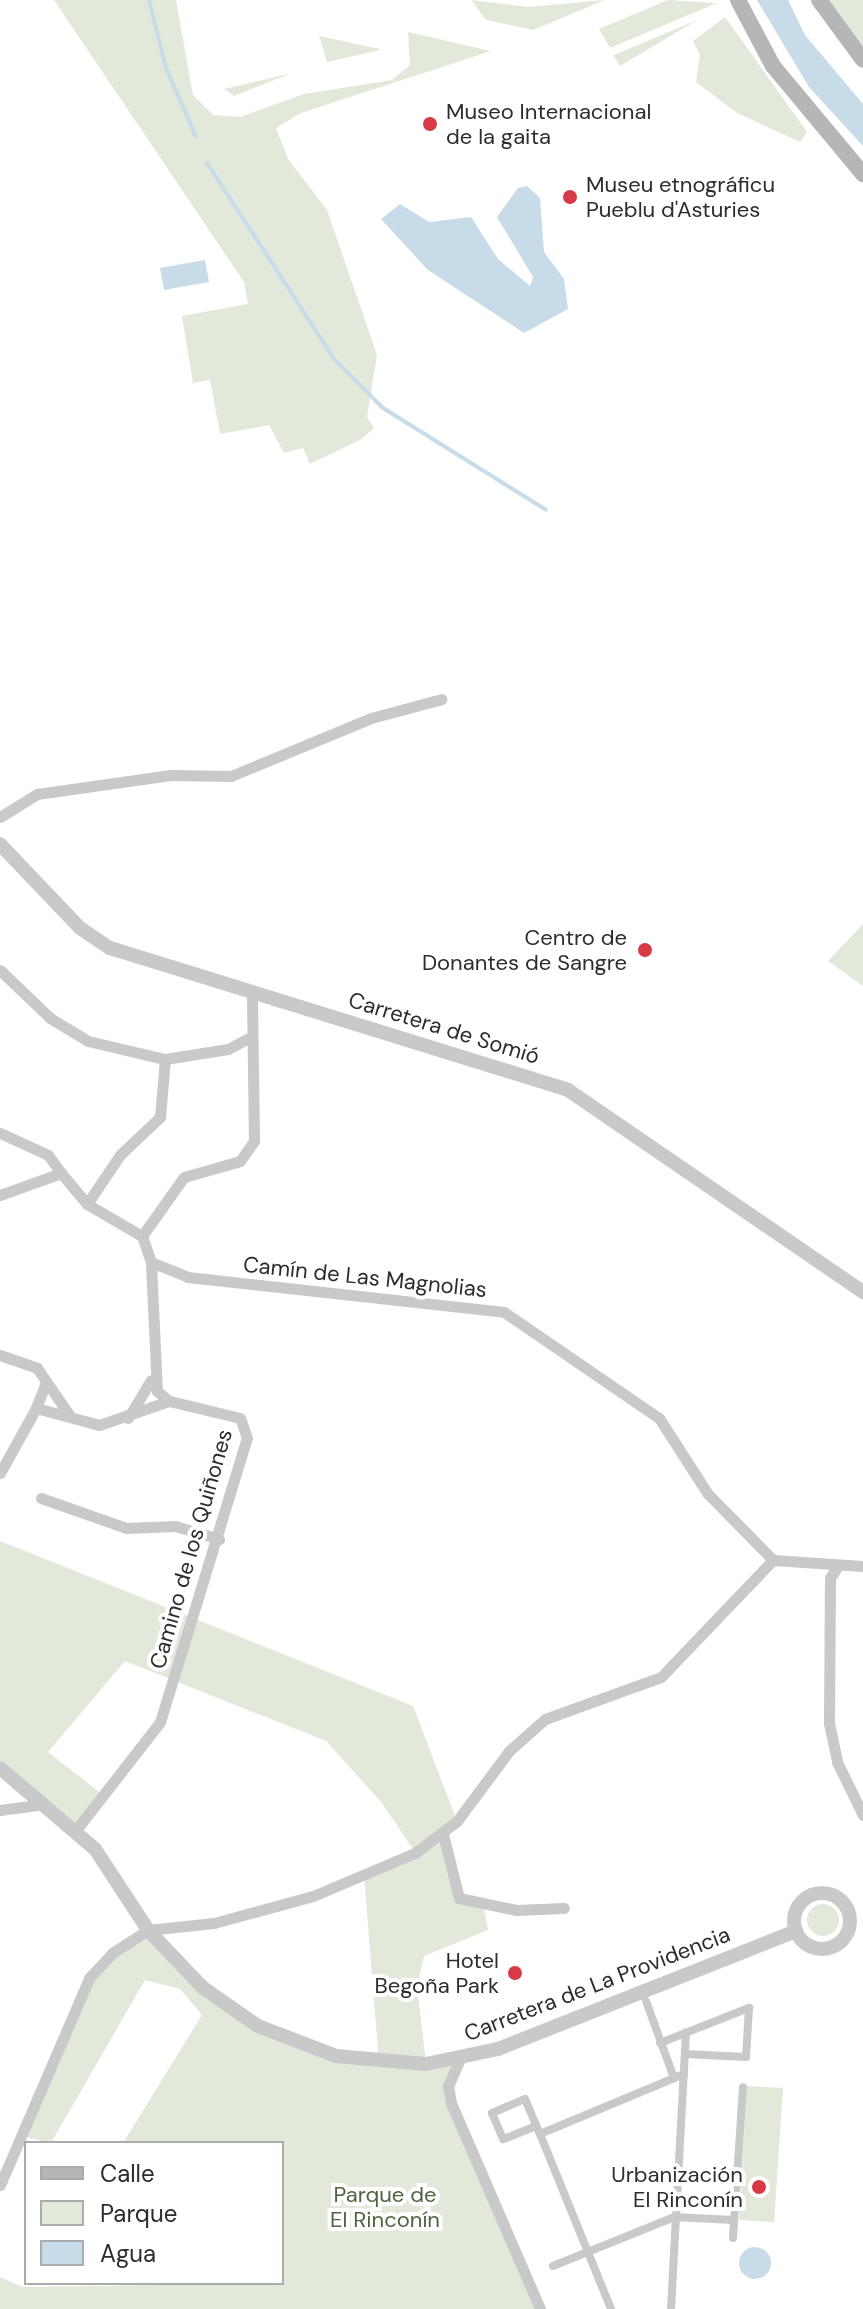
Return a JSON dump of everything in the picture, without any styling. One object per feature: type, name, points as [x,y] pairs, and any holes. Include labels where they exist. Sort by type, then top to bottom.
[{"type":"main road","points":[[738,0],[773,66],[863,174]]},
{"type":"main road","points":[[819,0],[863,60]]},
{"type":"street","points":[[0,817],[37,794],[171,775],[231,776],[371,718],[442,699]]},
{"type":"street","name":"Carretera de Somió","points":[[0,844],[80,928],[110,948],[568,1090],[863,1292]]},
{"type":"street","points":[[0,970],[50,1018],[88,1041],[165,1059],[228,1049],[252,1036]]},
{"type":"street","points":[[142,1236],[184,1177],[249,1154],[252,993]]},
{"type":"street","points":[[87,1204],[120,1155],[160,1117],[165,1059]]},
{"type":"street","points":[[0,1133],[48,1155],[87,1204],[142,1236],[151,1262],[151,1380],[128,1418]]},
{"type":"street","points":[[0,1195],[61,1173]]},
{"type":"street","name":"Camín de Las Magnolias","points":[[151,1262],[201,1279],[504,1312],[659,1418],[708,1494],[773,1560]]},
{"type":"street","points":[[0,1355],[37,1368],[73,1419]]},
{"type":"street","points":[[36,1408],[99,1425],[128,1418],[169,1401],[151,1380]]},
{"type":"street","points":[[0,1473],[36,1408],[46,1382]]},
{"type":"street","name":"Camino de los Quiñones","points":[[76,1830],[107,1798],[160,1722],[219,1539],[247,1425],[169,1401]]},
{"type":"street","points":[[41,1498],[126,1528],[175,1526],[219,1539]]},
{"type":"street","points":[[0,2185],[89,1978],[148,1930],[214,1923],[313,1896],[443,1834],[545,1719],[661,1677],[773,1560],[837,1567],[863,1566]]},
{"type":"street","points":[[837,1567],[830,1578],[829,1723],[837,1762],[863,1815]]},
{"type":"street","name":"Carretera de La Providencia","points":[[0,1768],[76,1830],[118,1879],[148,1930],[226,2006],[299,2045],[379,2063],[460,2059],[796,1931]]},
{"type":"street","points":[[0,1810],[45,1804]]},
{"type":"street","points":[[443,1834],[459,1898],[516,1910],[564,1908]]},
{"type":"street","points":[[812,1894],[835,1895],[856,1908],[837,1945],[815,1949],[796,1931],[796,1910],[812,1894]]},
{"type":"street","points":[[646,2001],[660,2043],[679,2076]]},
{"type":"street","points":[[660,2043],[749,2008],[746,2057],[685,2054]]},
{"type":"street","points":[[671,2309],[679,2076],[685,2054],[686,2032]]},
{"type":"street","points":[[460,2059],[448,2086],[451,2103],[540,2309]]},
{"type":"street","points":[[611,2309],[588,2252],[538,2130],[525,2099],[492,2113],[503,2139],[538,2130],[679,2076]]},
{"type":"street","points":[[733,2238],[743,2087]]},
{"type":"street","points":[[553,2266],[674,2217],[734,2220]]},
{"type":"green space","points":[[54,0],[176,0],[193,95],[213,115],[240,117],[304,94],[392,80],[410,65],[408,32],[491,51],[301,113],[276,128],[288,159],[327,210],[377,355],[367,417],[374,428],[360,440],[310,464],[303,448],[284,453],[269,425],[220,434],[210,380],[193,383],[182,316],[248,304],[244,282]]},
{"type":"green space","points":[[471,0],[528,7],[605,0],[533,30],[486,20]]},
{"type":"green space","points":[[668,0],[717,3],[610,48],[599,29]]},
{"type":"green space","points":[[819,0],[863,0],[863,60]]},
{"type":"green space","points":[[725,17],[807,132],[800,142],[737,113],[696,82],[700,55],[693,41]]},
{"type":"green space","points":[[697,20],[620,66],[613,55],[614,55]]},
{"type":"green space","points":[[319,36],[380,49],[380,50],[327,62]]},
{"type":"green space","points":[[292,73],[234,96],[224,89]]},
{"type":"green space","points":[[863,924],[863,986],[828,961]]},
{"type":"green space","name":"Parque de El Rinconín","points":[[0,1541],[413,1706],[457,1821],[443,1834],[453,1892],[483,1903],[488,1930],[424,1956],[417,1987],[426,2063],[460,2059],[448,2086],[540,2309],[0,2309],[0,2277],[23,2287],[284,2285],[284,2141],[124,2141],[202,2015],[180,1989],[145,1980],[52,2141],[25,2137],[89,1978],[148,1930],[202,1987],[258,2026],[379,2063],[364,1875],[415,1852],[382,1803],[326,1741],[125,1661],[48,1752],[107,1798],[76,1830],[0,1768]]},
{"type":"green space","points":[[823,1904],[835,1908],[839,1920],[835,1932],[823,1936],[811,1932],[807,1920],[811,1908]]},
{"type":"green space","points":[[747,2086],[783,2088],[774,2222],[739,2220]]},
{"type":"water","points":[[757,0],[788,0],[805,35],[863,104],[863,146],[809,87]]},
{"type":"water","points":[[527,186],[540,198],[544,252],[564,279],[568,309],[524,333],[428,270],[381,219],[400,204],[429,222],[471,217],[498,259],[530,286],[533,277],[497,217],[518,188]]},
{"type":"water","points":[[205,260],[209,282],[164,290],[160,268]]},
{"type":"water","name":"Urbanización El Rinconín","points":[[755,2247],[766,2252],[771,2263],[766,2274],[755,2279],[744,2274],[739,2263],[744,2252]]},
{"type":"waterway","points":[[149,0],[166,68],[196,137]]},
{"type":"waterway","points":[[207,163],[335,360],[383,408],[546,510]]},
{"type":"place","name":"Museo Internacional de la gaita","points":[[430,124]]},
{"type":"place","name":"Museu etnográficu Pueblu d'Asturies","points":[[570,197]]},
{"type":"place","name":"Centro de Donantes de Sangre","points":[[645,950]]},
{"type":"place","name":"Hotel Begoña Park","points":[[515,1973]]},
{"type":"place","name":"Urbanización El Rinconín","points":[[759,2187]]}]
